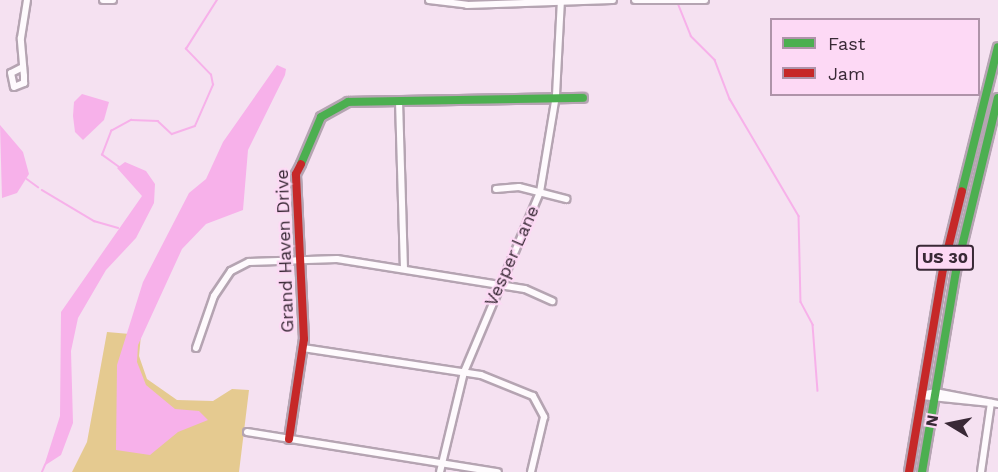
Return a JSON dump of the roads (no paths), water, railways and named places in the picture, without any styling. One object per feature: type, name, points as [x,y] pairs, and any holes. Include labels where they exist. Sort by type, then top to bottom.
[{"type":"main road","name":"US 30","points":[[909,472],[943,269],[998,47]]},
{"type":"main road","name":"Grand Haven Drive","points":[[289,439],[303,348],[305,259],[296,174],[321,117],[348,102],[556,94],[583,98]]},
{"type":"main road","name":"US 30","points":[[922,472],[956,271],[995,123],[998,98]]},
{"type":"street","points":[[23,68],[27,0]]},
{"type":"street","points":[[103,0],[113,0]]},
{"type":"street","points":[[429,0],[454,2],[613,0]]},
{"type":"street","points":[[635,0],[705,0]]},
{"type":"street","name":"Vesper Lane","points":[[440,472],[444,464],[464,372],[498,284],[540,192],[556,94],[561,1]]},
{"type":"street","points":[[399,101],[404,269]]},
{"type":"street","points":[[979,120],[995,123]]},
{"type":"street","points":[[496,189],[540,192],[566,199]]},
{"type":"street","points":[[196,348],[214,296],[231,271],[249,262],[305,259],[404,269],[498,284],[552,301]]},
{"type":"street","points":[[303,348],[490,377],[539,402],[543,423],[531,472]]},
{"type":"street","points":[[921,395],[995,403],[981,472]]},
{"type":"street","points":[[248,432],[498,472]]},
{"type":"waterway","points":[[120,168],[102,155],[111,131],[131,120],[158,121],[172,134],[195,126],[213,85],[211,75],[186,49],[217,0]]},
{"type":"waterway","points":[[678,3],[691,36],[715,60],[730,99],[799,216],[801,302],[813,325],[818,391]]},
{"type":"waterway","points":[[27,179],[38,187]]},
{"type":"waterway","points":[[42,190],[94,221],[118,228]]},
{"type":"waterway","points":[[42,472],[45,465]]}]
